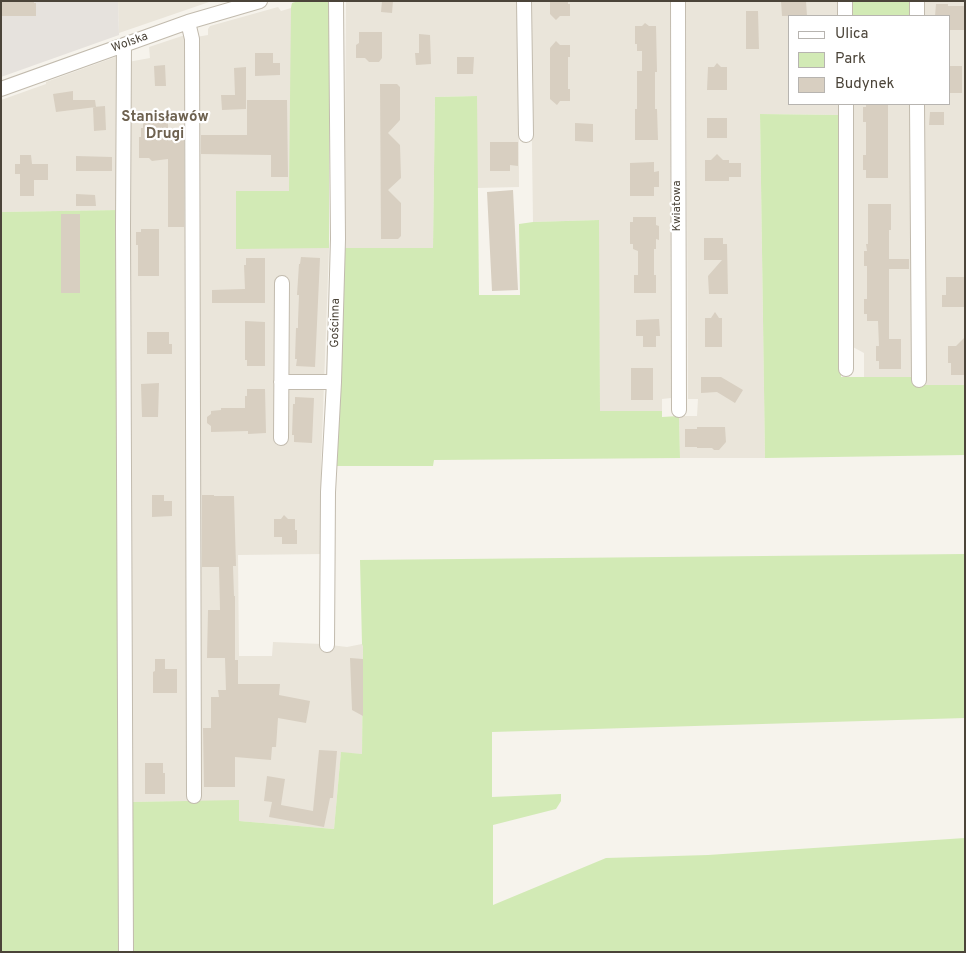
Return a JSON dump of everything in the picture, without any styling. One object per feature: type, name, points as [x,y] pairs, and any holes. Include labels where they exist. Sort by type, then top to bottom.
[{"type":"street","name":"Wolska","points":[[1,89],[188,22],[260,1]]},
{"type":"street","name":"Gościnna","points":[[327,645],[328,492],[334,382],[338,239],[336,1]]},
{"type":"street","points":[[524,1],[526,135]]},
{"type":"street","name":"Kwiatowa","points":[[678,1],[679,410]]},
{"type":"street","points":[[846,1],[846,15]]},
{"type":"street","points":[[917,1],[917,15]]},
{"type":"street","points":[[188,22],[192,39],[194,796]]},
{"type":"street","points":[[124,45],[126,952]]},
{"type":"street","points":[[846,105],[846,369]]},
{"type":"street","points":[[917,105],[919,380]]},
{"type":"street","points":[[281,438],[282,283]]},
{"type":"street","points":[[280,382],[334,382]]},
{"type":"shaded area","points":[[1,1],[118,1],[119,35],[1,77]]},
{"type":"shaded area","points":[[118,1],[212,1],[119,33]]},
{"type":"shaded area","points":[[299,1],[329,1],[329,248],[321,466],[322,554],[238,555],[239,656],[272,656],[273,642],[347,647],[362,644],[362,754],[341,753],[334,829],[239,821],[198,801],[196,37],[208,35],[210,26],[278,7],[281,11],[291,8],[292,3]]},
{"type":"shaded area","points":[[346,1],[518,1],[519,187],[477,188],[477,96],[435,97],[433,248],[344,248]]},
{"type":"shaded area","points":[[530,1],[670,1],[671,398],[662,399],[662,411],[600,411],[598,220],[533,222]]},
{"type":"shaded area","points":[[686,1],[839,1],[839,15],[788,15],[788,105],[839,105],[839,115],[760,114],[765,458],[680,458],[679,416],[697,416],[698,399],[688,399]]},
{"type":"shaded area","points":[[923,1],[965,1],[965,385],[924,385],[923,105],[951,105],[951,15],[923,15]]},
{"type":"shaded area","points":[[185,35],[190,801],[131,802],[128,62],[150,58],[149,47]]},
{"type":"shaded area","points":[[118,56],[119,210],[1,212],[1,100]]},
{"type":"shaded area","points":[[851,105],[913,105],[914,377],[864,378],[864,353],[851,346]]},
{"type":"green space","points":[[299,1],[329,1],[329,248],[236,249],[236,191],[289,191],[291,8],[292,3]]},
{"type":"green space","points":[[850,1],[912,1],[912,15],[850,15]]},
{"type":"green space","points":[[477,96],[479,295],[520,295],[519,224],[599,220],[600,411],[662,411],[662,417],[679,416],[680,458],[434,460],[433,466],[337,466],[344,248],[433,248],[435,97]]},
{"type":"green space","points":[[760,114],[839,115],[841,377],[914,377],[915,385],[965,385],[965,455],[765,458]]},
{"type":"green space","points":[[119,210],[121,952],[1,952],[1,212]]},
{"type":"green space","points":[[965,554],[965,718],[492,732],[492,797],[561,794],[561,801],[556,809],[493,825],[493,905],[606,858],[708,855],[965,838],[965,952],[131,952],[131,802],[239,800],[239,821],[334,829],[341,752],[362,754],[363,647],[360,560]]},
{"type":"building","points":[[1,1],[34,1],[36,3],[36,16],[1,16]]},
{"type":"building","points":[[382,1],[393,1],[392,13],[381,12]]},
{"type":"building","points":[[550,1],[568,1],[568,4],[570,4],[570,16],[560,16],[556,20],[550,14]]},
{"type":"building","points":[[781,1],[806,1],[807,15],[782,16]]},
{"type":"building","points":[[936,4],[965,6],[965,30],[951,30],[951,15],[935,15]]},
{"type":"building","points":[[746,11],[758,11],[759,49],[746,49]]},
{"type":"building","points":[[645,23],[649,26],[656,26],[657,72],[655,72],[655,109],[657,109],[658,140],[635,140],[637,71],[642,71],[642,51],[637,51],[637,44],[635,44],[635,26],[642,26]]},
{"type":"building","points":[[359,32],[382,32],[382,58],[379,62],[369,62],[365,58],[356,58]]},
{"type":"building","points":[[419,34],[430,35],[431,64],[416,65],[415,53],[419,53]]},
{"type":"building","points":[[556,41],[560,45],[570,45],[568,89],[570,89],[570,101],[560,101],[557,105],[550,99],[550,48]]},
{"type":"building","points":[[255,53],[273,53],[273,63],[280,63],[280,75],[255,76]]},
{"type":"building","points":[[457,57],[474,57],[473,74],[457,74]]},
{"type":"building","points":[[717,63],[721,67],[727,67],[727,90],[707,90],[708,67],[714,67]]},
{"type":"building","points":[[165,65],[166,86],[155,86],[154,66]]},
{"type":"building","points":[[951,66],[962,66],[962,93],[951,93]]},
{"type":"building","points":[[246,67],[246,109],[222,110],[221,95],[235,95],[234,68]]},
{"type":"building","points":[[380,84],[397,84],[400,87],[400,120],[388,133],[400,145],[401,178],[388,190],[401,203],[401,236],[398,239],[381,239]]},
{"type":"building","points":[[73,91],[73,100],[95,100],[96,107],[56,112],[53,94]]},
{"type":"building","points":[[247,100],[287,100],[288,177],[271,177],[271,155],[201,154],[201,135],[247,135]]},
{"type":"building","points":[[866,105],[888,105],[888,178],[866,178],[866,170],[863,170],[863,155],[866,155],[866,122],[863,122],[863,107],[866,107]]},
{"type":"building","points":[[105,106],[106,130],[94,131],[93,107]]},
{"type":"building","points":[[930,112],[944,112],[944,125],[929,125]]},
{"type":"building","points":[[143,114],[168,114],[168,132],[184,134],[184,227],[168,227],[168,159],[152,161],[149,158],[139,158],[139,137],[141,137],[141,128],[143,128]]},
{"type":"building","points":[[707,118],[727,118],[727,138],[707,138]]},
{"type":"building","points":[[575,123],[593,124],[593,142],[575,141]]},
{"type":"building","points":[[490,142],[518,142],[518,166],[510,165],[510,171],[490,171]]},
{"type":"building","points":[[717,154],[723,160],[729,160],[729,163],[741,163],[741,177],[729,177],[729,181],[705,181],[705,160],[711,160]]},
{"type":"building","points":[[20,155],[31,155],[32,164],[48,164],[48,180],[34,180],[34,196],[20,196],[20,174],[15,174],[15,164],[20,164]]},
{"type":"building","points":[[76,156],[112,157],[112,171],[76,171]]},
{"type":"building","points":[[654,162],[654,172],[659,171],[659,187],[654,187],[654,196],[630,196],[630,163]]},
{"type":"building","points":[[513,190],[518,290],[492,291],[487,192]]},
{"type":"building","points":[[76,194],[95,195],[96,206],[76,206]]},
{"type":"building","points":[[868,204],[891,204],[889,259],[909,259],[909,269],[889,269],[889,339],[901,339],[901,369],[879,369],[879,361],[876,361],[876,346],[879,346],[878,321],[867,321],[867,314],[864,314],[864,299],[867,299],[867,266],[864,266],[864,251],[867,251],[866,244],[868,244]]},
{"type":"building","points":[[61,214],[80,214],[80,293],[61,293]]},
{"type":"building","points":[[633,217],[656,217],[656,225],[659,226],[659,240],[656,239],[656,249],[654,249],[656,293],[634,293],[634,275],[638,275],[638,251],[633,249],[633,244],[630,244],[630,222],[633,222]]},
{"type":"building","points":[[141,229],[159,229],[159,276],[138,276],[136,232],[141,232]]},
{"type":"building","points":[[704,238],[723,238],[723,244],[727,244],[728,294],[709,294],[708,276],[722,260],[704,260]]},
{"type":"building","points":[[301,257],[320,258],[315,367],[296,366],[297,359],[295,359],[296,328],[298,328],[299,295],[297,295]]},
{"type":"building","points":[[246,258],[265,258],[265,303],[212,303],[212,290],[245,289],[244,265],[246,265]]},
{"type":"building","points":[[946,277],[965,277],[965,307],[942,307],[942,295],[946,295]]},
{"type":"building","points":[[715,312],[719,318],[722,318],[722,347],[705,347],[705,318],[711,318]]},
{"type":"building","points":[[659,319],[660,336],[656,336],[656,347],[643,347],[643,336],[636,336],[636,320]]},
{"type":"building","points":[[245,321],[265,322],[265,366],[247,366],[247,360],[245,360]]},
{"type":"building","points":[[147,332],[169,332],[169,344],[172,344],[172,354],[147,354]]},
{"type":"building","points":[[965,337],[964,375],[951,375],[951,363],[948,363],[948,346],[956,346]]},
{"type":"building","points":[[631,368],[653,368],[653,400],[631,400]]},
{"type":"building","points":[[701,377],[721,377],[743,390],[735,403],[717,392],[701,393]]},
{"type":"building","points":[[159,383],[158,417],[142,417],[141,384]]},
{"type":"building","points":[[247,389],[265,389],[266,433],[248,434],[248,431],[211,432],[211,426],[207,423],[207,417],[211,414],[211,411],[221,410],[221,408],[245,408]]},
{"type":"building","points":[[295,397],[314,398],[312,443],[294,442],[294,435],[292,435]]},
{"type":"building","points":[[697,427],[725,427],[726,442],[719,450],[685,447],[685,429],[697,429]]},
{"type":"building","points":[[152,495],[164,495],[164,501],[172,501],[172,516],[152,517]]},
{"type":"building","points":[[202,495],[234,496],[236,566],[233,566],[235,660],[238,660],[238,684],[280,684],[279,695],[310,701],[306,723],[278,718],[276,747],[272,747],[271,760],[235,757],[235,787],[204,787],[203,728],[211,728],[211,697],[219,697],[218,690],[226,690],[225,658],[207,658],[208,610],[220,610],[219,567],[202,567]]},
{"type":"building","points":[[284,515],[288,519],[295,519],[297,544],[282,544],[282,537],[274,537],[274,519],[281,519]]},
{"type":"building","points":[[350,658],[363,659],[363,716],[352,710]]},
{"type":"building","points":[[155,659],[165,659],[165,669],[177,669],[177,693],[153,693]]},
{"type":"building","points":[[319,750],[337,751],[333,798],[330,798],[324,827],[269,817],[272,802],[264,801],[267,776],[285,779],[281,805],[313,811]]},
{"type":"building","points":[[145,763],[163,763],[165,794],[145,794]]},
{"type":"district","name":"Stanisławów Drugi","points":[[165,126]]}]
